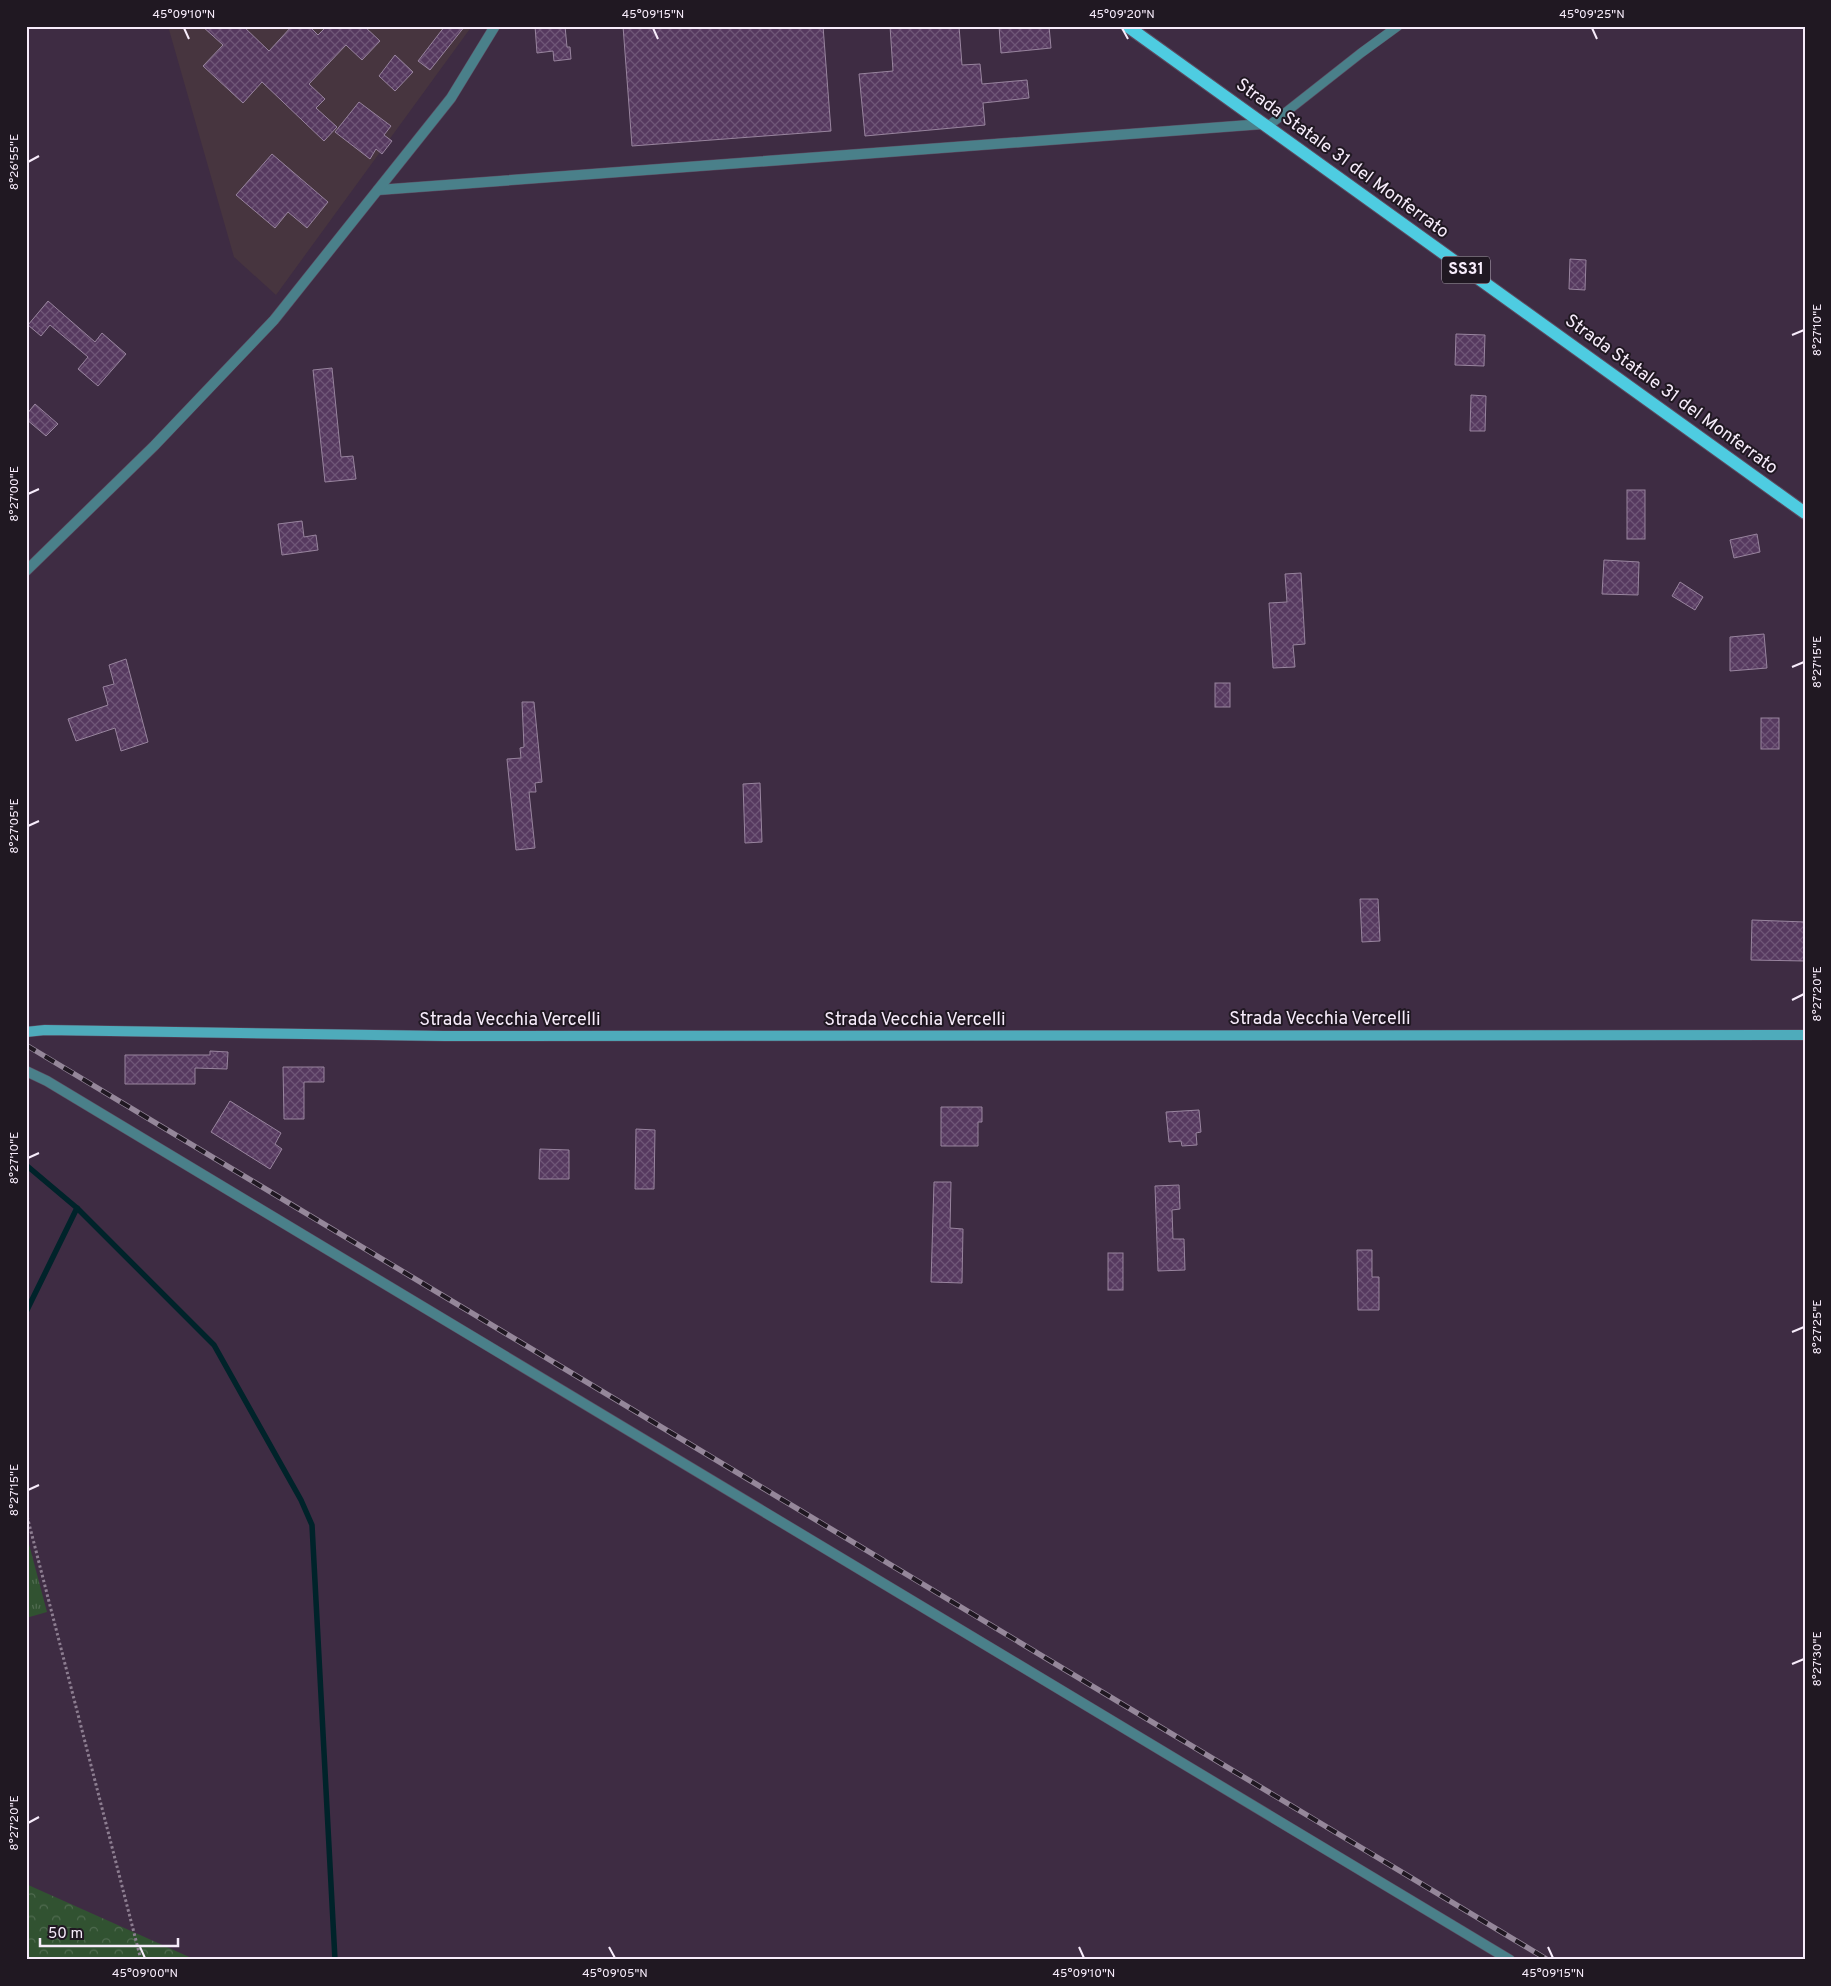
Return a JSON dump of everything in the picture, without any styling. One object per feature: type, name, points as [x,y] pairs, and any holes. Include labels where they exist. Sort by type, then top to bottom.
[{"type":"main road","name":"Strada Statale 31 del Monferrato","points":[[1128,26],[1805,513]]},
{"type":"street","points":[[26,571],[154,446],[274,320],[451,98],[495,26]]},
{"type":"street","points":[[378,190],[1265,125]]},
{"type":"street","name":"Strada Vecchia Vercelli","points":[[27,1029],[454,1036],[1805,1034]]},
{"type":"street","points":[[26,1071],[64,1091],[1510,1960]]},
{"type":"lane","points":[[1265,125],[1398,26]]},
{"type":"path","points":[[26,1512],[141,1960]]},
{"type":"shaded area","points":[[168,26],[472,26],[276,295],[234,257]]},
{"type":"green space","points":[[26,1533],[47,1612],[26,1618]]},
{"type":"green space","points":[[26,1884],[196,1960],[26,1960]]},
{"type":"building","points":[[202,26],[243,26],[269,51],[292,26],[309,26],[318,35],[327,26],[364,26],[380,41],[362,60],[346,45],[309,84],[325,99],[316,108],[337,127],[324,141],[262,82],[243,103],[203,66],[223,45]]},
{"type":"building","points":[[445,26],[465,26],[430,70],[418,61]]},
{"type":"building","points":[[535,26],[565,26],[567,47],[570,47],[571,59],[554,61],[553,51],[537,53]]},
{"type":"building","points":[[623,26],[823,26],[831,131],[632,146]]},
{"type":"building","points":[[890,26],[959,26],[962,65],[980,64],[982,84],[1027,80],[1029,98],[983,103],[985,125],[865,136],[859,74],[893,71]]},
{"type":"building","points":[[999,26],[1049,26],[1051,48],[1001,53]]},
{"type":"building","points":[[395,55],[413,72],[395,91],[379,76]]},
{"type":"building","points":[[359,102],[391,126],[384,135],[392,141],[382,154],[376,149],[370,159],[335,132]]},
{"type":"building","points":[[272,154],[328,202],[307,228],[288,212],[275,228],[236,195]]},
{"type":"building","points":[[1570,259],[1586,260],[1585,290],[1569,289]]},
{"type":"building","points":[[48,301],[95,342],[102,333],[126,354],[98,386],[78,369],[88,357],[50,325],[41,336],[28,325]]},
{"type":"building","points":[[1456,334],[1485,335],[1484,366],[1455,365]]},
{"type":"building","points":[[332,368],[341,457],[353,456],[356,479],[325,482],[313,370]]},
{"type":"building","points":[[1471,395],[1486,396],[1485,431],[1470,431]]},
{"type":"building","points":[[35,404],[58,424],[46,436],[26,419],[26,415]]},
{"type":"building","points":[[1627,490],[1645,490],[1645,539],[1627,539]]},
{"type":"building","points":[[302,521],[304,537],[316,535],[318,550],[282,555],[278,524]]},
{"type":"building","points":[[1757,534],[1760,552],[1734,558],[1730,540]]},
{"type":"building","points":[[1604,560],[1639,562],[1638,595],[1602,594]]},
{"type":"building","points":[[1301,573],[1305,644],[1293,645],[1295,667],[1273,668],[1269,603],[1287,602],[1285,574]]},
{"type":"building","points":[[1680,582],[1703,597],[1695,610],[1672,596]]},
{"type":"building","points":[[1764,634],[1767,668],[1730,671],[1730,637]]},
{"type":"building","points":[[126,659],[148,742],[121,751],[115,728],[76,741],[68,719],[108,705],[103,687],[114,684],[109,665]]},
{"type":"building","points":[[1215,683],[1230,683],[1230,707],[1215,707]]},
{"type":"building","points":[[522,702],[534,702],[542,782],[535,783],[536,792],[529,792],[535,848],[516,850],[507,759],[521,758],[520,748],[524,747]]},
{"type":"building","points":[[1761,718],[1779,718],[1779,749],[1761,749]]},
{"type":"building","points":[[760,783],[762,842],[745,843],[743,784]]},
{"type":"building","points":[[1360,899],[1378,899],[1380,941],[1362,942]]},
{"type":"building","points":[[1752,920],[1805,922],[1805,961],[1751,960]]},
{"type":"building","points":[[210,1051],[228,1052],[227,1069],[195,1068],[195,1084],[125,1084],[125,1055],[210,1055]]},
{"type":"building","points":[[283,1067],[324,1067],[324,1082],[304,1082],[304,1119],[284,1119]]},
{"type":"building","points":[[230,1101],[281,1133],[275,1144],[282,1149],[270,1169],[211,1132]]},
{"type":"building","points":[[941,1107],[982,1107],[982,1122],[978,1122],[978,1146],[941,1146]]},
{"type":"building","points":[[1199,1110],[1201,1132],[1196,1133],[1197,1145],[1182,1146],[1181,1141],[1169,1142],[1166,1112]]},
{"type":"building","points":[[636,1129],[655,1130],[654,1189],[635,1189]]},
{"type":"building","points":[[540,1149],[569,1150],[569,1179],[539,1179]]},
{"type":"building","points":[[934,1182],[951,1182],[950,1228],[963,1229],[962,1283],[931,1282]]},
{"type":"building","points":[[1179,1185],[1180,1209],[1172,1210],[1173,1239],[1184,1239],[1185,1270],[1158,1271],[1155,1186]]},
{"type":"building","points":[[1357,1250],[1372,1250],[1372,1277],[1379,1277],[1379,1310],[1358,1310]]},
{"type":"building","points":[[1108,1253],[1123,1253],[1123,1290],[1108,1290]]},
{"type":"waterway","points":[[26,1165],[77,1208],[214,1345],[301,1500],[312,1525],[335,1960]]},
{"type":"waterway","points":[[26,1312],[77,1208]]},
{"type":"railway","points":[[26,1045],[1548,1960]]}]
